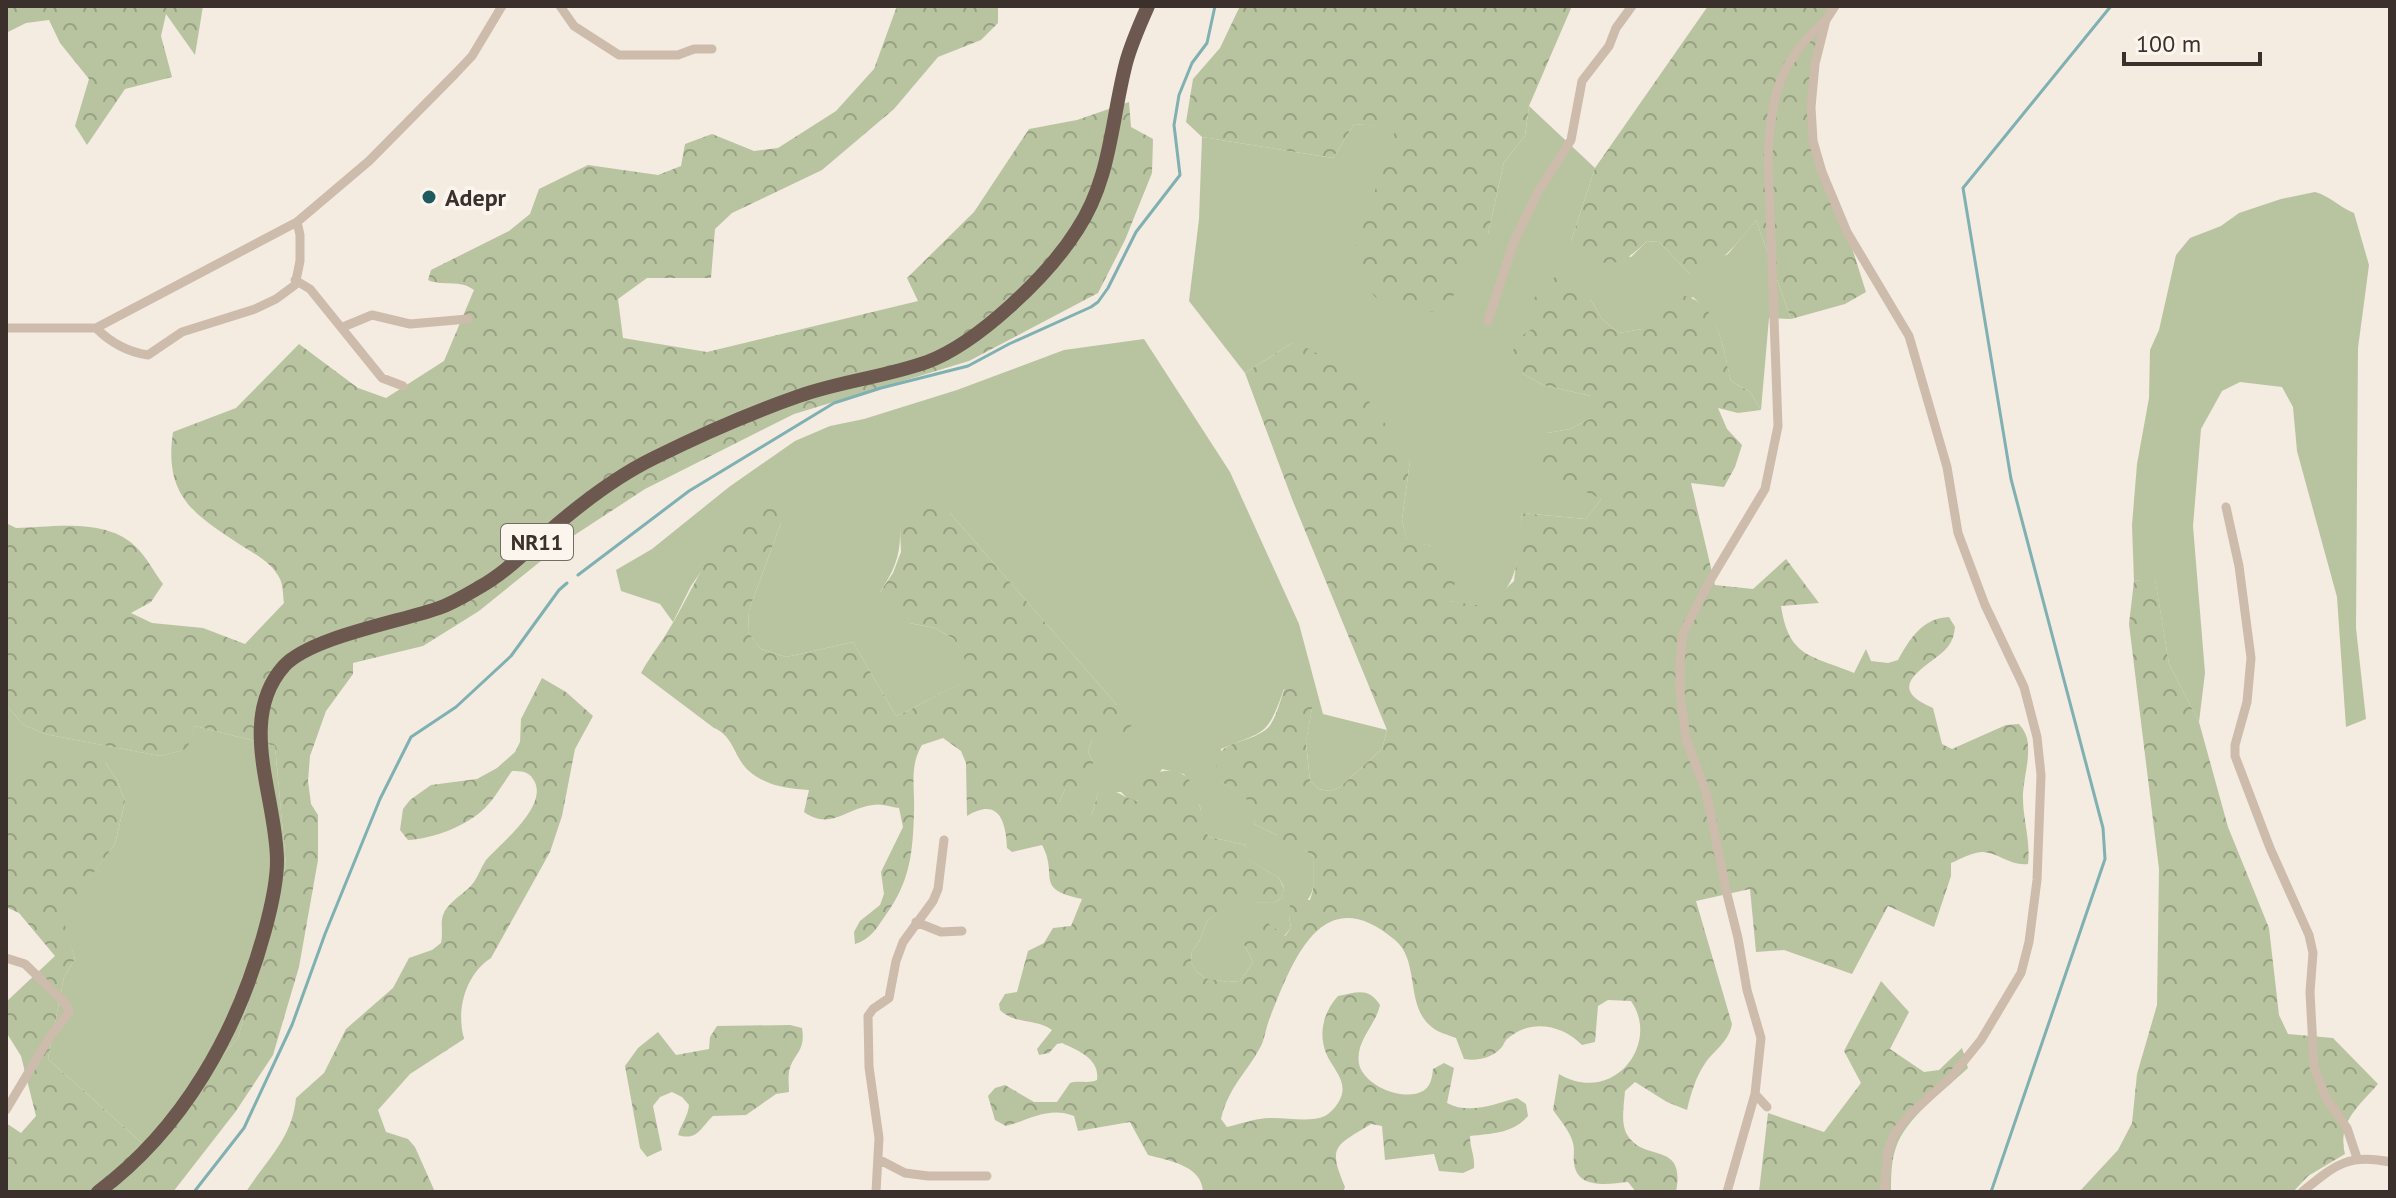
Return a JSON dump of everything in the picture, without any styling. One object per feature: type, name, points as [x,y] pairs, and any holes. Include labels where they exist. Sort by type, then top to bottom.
[{"type":"highway","name":"NR11","points":[[98,1192],[117,1178],[154,1141],[195,1089],[222,1045],[251,978],[269,914],[277,865],[274,815],[260,748],[260,721],[269,689],[285,666],[324,642],[445,606],[484,585],[604,488],[650,460],[795,397],[933,360],[987,326],[1054,259],[1075,234],[1092,206],[1109,156],[1127,58],[1148,6]]},
{"type":"street","points":[[6,328],[96,328],[297,222],[369,161],[445,85],[472,56],[502,6]]},
{"type":"street","points":[[560,6],[574,26],[619,55],[678,55],[694,49],[712,49]]},
{"type":"street","points":[[1488,321],[1513,244],[1538,192],[1571,140],[1582,81],[1609,46],[1616,28],[1632,6]]},
{"type":"street","points":[[1727,1192],[1755,1094],[1761,1038],[1747,990],[1706,792],[1686,739],[1680,661],[1683,633],[1708,584],[1765,489],[1778,426],[1768,156],[1770,122],[1776,91],[1787,62],[1835,6]]},
{"type":"street","points":[[1826,20],[1815,64],[1811,107],[1813,141],[1847,232],[1909,336],[1947,467],[1958,533],[1985,605],[2024,687],[2037,737],[2041,775],[2037,880],[2029,942],[2021,973],[1981,1040],[1951,1077],[1910,1114],[1894,1134],[1888,1151],[1884,1192]]},
{"type":"street","points":[[96,328],[108,341],[134,353],[148,355],[182,332],[255,309],[276,299],[295,285],[300,261],[297,222]]},
{"type":"street","points":[[295,280],[310,289],[382,378],[403,386]]},
{"type":"street","points":[[343,327],[372,315],[410,324],[468,319]]},
{"type":"street","points":[[2226,507],[2239,566],[2251,658],[2247,702],[2235,756],[2270,848],[2309,935],[2313,953],[2310,992],[2314,1067],[2326,1098],[2347,1128],[2357,1158]]},
{"type":"street","points":[[876,1192],[878,1130],[867,1040],[868,1016],[889,998],[899,952],[916,922],[933,901],[938,889],[944,840]]},
{"type":"street","points":[[916,922],[941,932],[962,931]]},
{"type":"street","points":[[6,958],[25,964],[66,1004],[69,1012],[49,1038],[6,1110]]},
{"type":"street","points":[[1755,1094],[1767,1107]]},
{"type":"street","points":[[2302,1192],[2328,1171],[2357,1158],[2390,1162]]},
{"type":"street","points":[[878,1159],[905,1173],[987,1176]]},
{"type":"green space","points":[[6,6],[203,6],[195,55],[166,14],[161,36],[172,77],[125,89],[87,145],[75,126],[89,79],[60,43],[49,20],[26,23],[6,33]]},
{"type":"green space","points":[[897,6],[998,6],[998,23],[981,40],[938,57],[894,109],[822,170],[732,213],[715,229],[711,278],[647,278],[618,299],[623,338],[707,352],[918,301],[907,278],[974,212],[1029,129],[1077,120],[1129,102],[1131,127],[1153,139],[1152,173],[1125,240],[1098,293],[969,361],[794,414],[645,489],[567,540],[479,611],[423,646],[353,663],[353,674],[326,711],[310,756],[308,781],[311,804],[318,815],[318,860],[299,967],[273,1055],[236,1111],[173,1192],[6,1192],[6,1123],[21,1133],[36,1116],[21,1056],[6,1032],[6,1002],[55,956],[19,913],[6,907],[6,793],[39,760],[58,753],[105,762],[117,780],[125,801],[115,844],[62,915],[75,959],[64,977],[48,1059],[143,1144],[238,1038],[286,865],[275,746],[195,726],[187,749],[160,756],[45,734],[24,725],[6,705],[6,523],[16,528],[96,528],[125,538],[141,552],[163,584],[151,602],[131,613],[152,623],[203,628],[245,644],[284,603],[281,581],[266,562],[213,527],[188,504],[173,474],[173,432],[236,408],[299,344],[358,388],[386,398],[444,361],[474,290],[463,285],[428,280],[431,270],[509,231],[530,214],[539,189],[588,165],[658,175],[681,166],[685,144],[712,134],[754,151],[778,148],[836,111],[874,69]]},
{"type":"green space","points":[[1240,6],[1572,6],[1529,106],[1525,136],[1504,162],[1488,234],[1443,314],[1378,300],[1349,268],[1396,128],[1354,124],[1333,158],[1202,137],[1186,122],[1193,79],[1220,48]]},
{"type":"green space","points":[[1708,6],[1835,6],[1815,64],[1813,141],[1866,292],[1845,304],[1791,319],[1756,220],[1719,260],[1690,274],[1659,242],[1647,241],[1627,258],[1609,263],[1591,257],[1571,241],[1595,168]]},
{"type":"green space","points":[[1529,106],[1595,168],[1571,241],[1631,257],[1647,241],[1659,242],[1690,274],[1728,254],[1756,220],[1791,319],[1769,318],[1761,410],[1750,392],[1731,381],[1715,325],[1693,297],[1642,329],[1619,333],[1602,319],[1590,299],[1523,335],[1522,373],[1543,385],[1591,396],[1591,418],[1570,429],[1547,433],[1601,499],[1586,519],[1522,513],[1518,557],[1509,584],[1490,602],[1468,605],[1448,601],[1431,546],[1407,541],[1402,520],[1410,461],[1292,343],[1245,373],[1189,301],[1199,219],[1202,137],[1333,158],[1354,124],[1396,127],[1488,234],[1504,162],[1525,136]]},
{"type":"green space","points":[[2315,192],[2354,213],[2369,265],[2358,348],[2356,628],[2366,719],[2346,727],[2337,597],[2297,451],[2293,407],[2282,387],[2240,382],[2222,391],[2201,429],[2193,526],[2205,673],[2199,722],[2169,664],[2155,579],[2134,581],[2132,525],[2137,464],[2149,398],[2150,350],[2159,330],[2176,255],[2190,238],[2221,226],[2239,213]]},
{"type":"green space","points":[[1559,273],[1590,299],[1602,319],[1619,333],[1642,329],[1649,308],[1671,296],[1699,302],[1708,312],[1721,338],[1731,381],[1750,392],[1761,410],[1738,413],[1718,408],[1727,429],[1742,445],[1735,467],[1724,487],[1691,483],[1715,585],[1753,589],[1786,559],[1819,603],[1781,606],[1790,636],[1796,645],[1814,658],[1854,673],[1866,649],[1871,661],[1888,663],[1898,660],[1925,625],[1949,617],[1955,627],[1951,642],[1913,678],[1909,685],[1911,693],[1933,708],[1942,744],[1952,749],[2006,725],[2019,724],[2023,729],[2028,747],[2023,793],[2028,864],[1983,852],[1951,863],[1951,876],[1934,927],[1888,906],[1852,974],[1784,950],[1756,952],[1750,889],[1696,901],[1732,1024],[1730,1030],[1699,1073],[1687,1110],[1667,1102],[1635,1082],[1625,1091],[1623,1109],[1624,1126],[1635,1144],[1670,1159],[1675,1165],[1678,1176],[1676,1192],[1636,1192],[1628,1182],[1595,1183],[1581,1178],[1576,1172],[1572,1139],[1553,1110],[1559,1074],[1579,1082],[1597,1082],[1613,1076],[1626,1066],[1636,1051],[1640,1035],[1639,1018],[1631,1001],[1608,1000],[1598,1006],[1595,1042],[1582,1045],[1566,1033],[1536,1026],[1516,1032],[1492,1055],[1464,1059],[1456,1038],[1435,1030],[1424,1019],[1418,1008],[1403,949],[1369,923],[1347,918],[1329,923],[1313,935],[1299,953],[1278,998],[1262,1044],[1234,1088],[1221,1119],[1227,1127],[1265,1118],[1312,1119],[1331,1112],[1343,1089],[1324,1045],[1326,1015],[1338,996],[1367,993],[1380,1005],[1360,1048],[1359,1064],[1362,1072],[1376,1085],[1396,1093],[1415,1094],[1426,1089],[1431,1082],[1433,1069],[1444,1063],[1454,1068],[1447,1103],[1473,1108],[1517,1098],[1526,1104],[1528,1116],[1515,1126],[1501,1132],[1470,1136],[1474,1168],[1463,1173],[1439,1171],[1434,1154],[1385,1160],[1382,1126],[1371,1124],[1338,1148],[1337,1163],[1345,1187],[1343,1192],[1203,1192],[1201,1183],[1191,1170],[1148,1155],[1130,1122],[1078,1131],[1074,1116],[1065,1113],[1048,1113],[1006,1126],[995,1120],[988,1096],[995,1088],[1005,1085],[1034,1102],[1057,1102],[1070,1083],[1097,1080],[1092,1061],[1062,1043],[1049,1053],[1039,1055],[1037,1049],[1052,1030],[1012,1018],[1000,1010],[999,1004],[1005,994],[1017,992],[1028,951],[1044,943],[1053,928],[1071,926],[1082,899],[1057,891],[1052,886],[1042,845],[1012,852],[1007,848],[1002,821],[993,810],[986,809],[967,816],[966,763],[961,751],[943,738],[922,745],[915,761],[911,854],[900,891],[873,933],[855,944],[854,932],[860,921],[880,905],[884,894],[881,872],[903,827],[899,808],[883,805],[863,807],[831,819],[804,812],[809,790],[778,786],[756,776],[744,766],[726,736],[641,673],[714,549],[750,509],[773,502],[781,523],[749,610],[748,632],[761,649],[786,657],[853,642],[896,716],[959,685],[968,666],[954,639],[935,628],[909,623],[889,612],[880,592],[893,573],[901,552],[900,529],[908,505],[930,499],[950,513],[1117,705],[1125,705],[1132,714],[1132,725],[1115,740],[1092,740],[1088,751],[1093,762],[1092,773],[1077,790],[1065,789],[1060,800],[1064,811],[1083,821],[1092,814],[1098,793],[1111,791],[1139,801],[1137,790],[1141,778],[1163,771],[1180,773],[1187,777],[1197,794],[1209,837],[1246,845],[1243,856],[1279,878],[1284,888],[1282,898],[1273,903],[1236,902],[1207,921],[1192,951],[1191,962],[1205,978],[1240,981],[1253,962],[1243,943],[1248,931],[1265,921],[1285,936],[1291,928],[1290,905],[1299,899],[1310,900],[1314,857],[1305,850],[1282,846],[1277,835],[1254,824],[1257,813],[1252,803],[1222,782],[1214,759],[1225,748],[1269,727],[1289,680],[1300,676],[1311,686],[1312,708],[1306,743],[1310,781],[1319,789],[1330,791],[1340,787],[1382,749],[1387,730],[1292,499],[1245,373],[1292,343],[1311,350],[1345,375],[1374,408],[1410,461],[1402,520],[1407,540],[1431,546],[1450,559],[1456,580],[1449,601],[1475,605],[1497,597],[1514,581],[1522,513],[1586,519],[1601,499],[1529,465],[1547,433],[1570,429],[1591,418],[1591,396],[1543,385],[1522,373],[1510,355],[1523,335],[1541,323],[1532,300]]},
{"type":"green space","points":[[1144,339],[1230,472],[1299,624],[1323,714],[1387,730],[1382,749],[1340,787],[1330,791],[1319,789],[1310,781],[1306,742],[1312,708],[1284,689],[1273,716],[1263,730],[1221,749],[1222,782],[1252,802],[1258,813],[1254,824],[1277,835],[1293,850],[1305,850],[1314,857],[1312,892],[1305,903],[1289,916],[1291,928],[1284,936],[1243,943],[1253,962],[1240,981],[1205,978],[1191,962],[1192,951],[1207,921],[1236,901],[1273,903],[1282,898],[1284,887],[1279,878],[1242,856],[1246,845],[1209,837],[1203,828],[1200,806],[1184,774],[1162,769],[1140,801],[1129,800],[1121,792],[1098,793],[1092,814],[1083,822],[1063,811],[1060,800],[1065,789],[1093,762],[1088,751],[1092,740],[1125,705],[1117,705],[950,513],[900,529],[896,562],[880,592],[909,623],[935,628],[954,639],[969,666],[960,685],[896,716],[853,642],[786,657],[761,649],[748,632],[749,610],[781,523],[734,524],[691,586],[673,622],[660,604],[621,591],[616,570],[652,549],[729,487],[795,441],[830,426],[864,419],[957,390],[1064,350]]},
{"type":"green space","points":[[2155,578],[2169,664],[2199,722],[2228,827],[2269,928],[2279,1015],[2288,1034],[2333,1038],[2378,1084],[2351,1115],[2344,1133],[2345,1154],[2308,1176],[2293,1192],[2079,1192],[2118,1150],[2132,1123],[2137,1074],[2157,1005],[2159,869],[2129,624],[2134,581]]},
{"type":"green space","points":[[542,678],[566,692],[593,716],[575,749],[562,816],[550,852],[491,958],[469,983],[461,1016],[464,1039],[410,1074],[378,1110],[386,1132],[408,1139],[415,1147],[435,1192],[246,1192],[284,1137],[296,1098],[324,1073],[346,1029],[393,988],[409,958],[432,950],[441,943],[444,912],[471,886],[486,860],[530,811],[537,789],[533,779],[527,773],[512,771],[485,808],[459,826],[408,840],[400,830],[403,809],[431,785],[477,779],[497,768],[515,752],[520,742],[521,719]]},
{"type":"green space","points":[[6,705],[24,725],[45,734],[160,756],[186,749],[195,726],[275,746],[286,865],[238,1038],[143,1144],[48,1059],[64,977],[75,959],[61,915],[115,844],[125,801],[117,780],[105,762],[6,793]]},
{"type":"green space","points":[[1881,981],[1909,1012],[1890,1049],[1924,1072],[1939,1070],[1962,1048],[1968,1068],[1920,1112],[1904,1132],[1894,1154],[1891,1192],[1759,1192],[1768,1113],[1824,1132],[1861,1083],[1844,1051]]},
{"type":"green space","points":[[790,1025],[802,1028],[803,1036],[801,1048],[789,1072],[789,1092],[776,1094],[746,1115],[713,1116],[690,1136],[678,1135],[689,1105],[672,1092],[660,1097],[653,1106],[662,1150],[647,1157],[640,1148],[625,1066],[638,1048],[658,1032],[676,1055],[709,1049],[710,1037],[717,1026]]},
{"type":"waterway","points":[[578,575],[689,491],[834,403],[968,366],[1098,302],[1136,232],[1180,175],[1174,125],[1179,95],[1192,63],[1207,43],[1215,6]]},
{"type":"waterway","points":[[1991,1192],[2105,859],[2103,828],[2011,479],[1963,188],[2111,6]]},
{"type":"waterway","points":[[194,1192],[244,1128],[292,1025],[380,799],[411,737],[456,707],[511,656],[567,583]]},
{"type":"place","name":"Adepr","points":[[429,197]]}]
